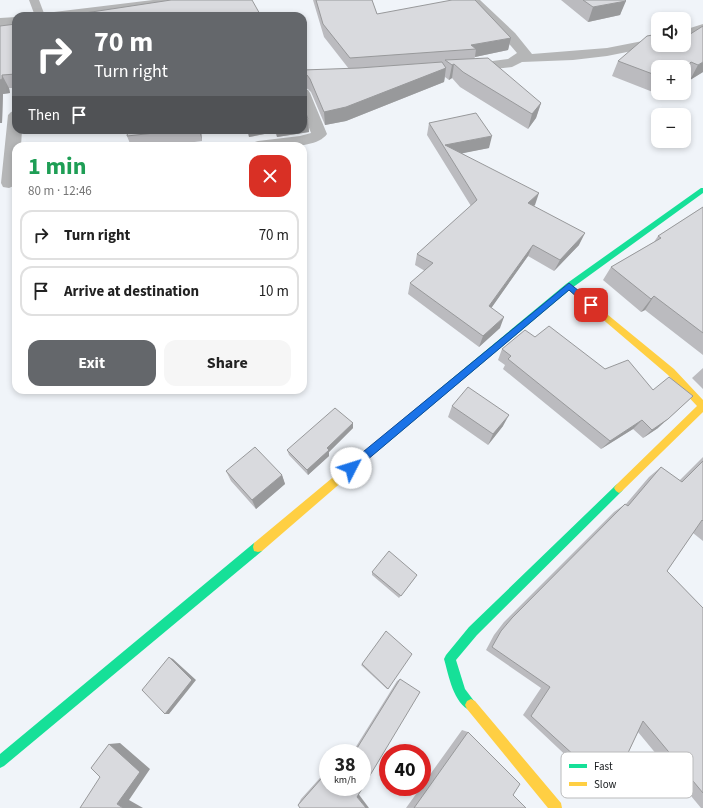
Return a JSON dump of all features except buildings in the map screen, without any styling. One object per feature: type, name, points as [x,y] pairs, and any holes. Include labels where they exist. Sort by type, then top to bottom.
[{"type":"street","points":[[86,12],[183,0]]},
{"type":"street","points":[[452,69],[499,66],[512,63],[525,54],[522,48],[474,0]]},
{"type":"street","points":[[0,22],[12,21]]},
{"type":"street","points":[[691,32],[703,28]]},
{"type":"street","points":[[521,58],[579,56],[616,51],[651,44]]},
{"type":"street","points":[[290,142],[316,138],[319,134],[307,103]]},
{"type":"street","points":[[9,183],[12,154]]},
{"type":"street","points":[[0,762],[569,286],[703,190]]},
{"type":"street","points":[[556,808],[460,692],[450,659],[473,630],[703,406],[671,372],[569,286]]},
{"type":"lane","points":[[34,0],[38,12]]},
{"type":"traffic: fast","points":[[370,452],[569,286],[703,190]]},
{"type":"traffic: fast","points":[[471,705],[460,692],[450,659],[473,631],[619,488]]},
{"type":"traffic: fast","points":[[0,762],[258,547]]},
{"type":"traffic: slow","points":[[569,286],[671,372],[703,406],[619,488]]},
{"type":"traffic: slow","points":[[258,547],[370,452]]},
{"type":"traffic: slow","points":[[471,705],[556,808]]},
{"type":"route","points":[[351,468],[569,286],[591,305]]}]
